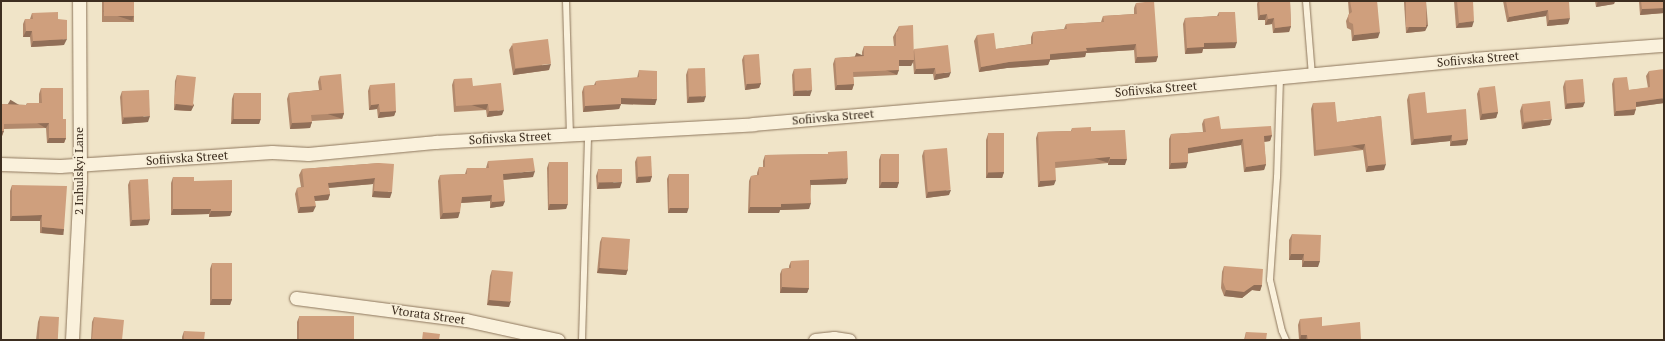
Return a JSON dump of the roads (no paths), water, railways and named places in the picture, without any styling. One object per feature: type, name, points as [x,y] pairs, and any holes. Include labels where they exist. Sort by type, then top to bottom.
[{"type":"street","name":"2 Inhulskyi Lane","points":[[72,340],[77,274],[80,164],[79,1]]},
{"type":"street","name":"Sofiivska Street","points":[[1,164],[60,166],[272,152],[308,154],[436,142],[753,124],[1280,78],[1472,59],[1664,45]]},
{"type":"street","name":"Vtorata Street","points":[[296,298],[466,320],[558,340]]},
{"type":"street","points":[[815,340],[834,338],[849,340]]},
{"type":"lane","points":[[566,1],[570,134]]},
{"type":"lane","points":[[1306,1],[1312,75]]},
{"type":"lane","points":[[1280,78],[1277,176],[1270,280],[1282,331],[1286,340]]},
{"type":"lane","points":[[582,340],[588,134]]}]
